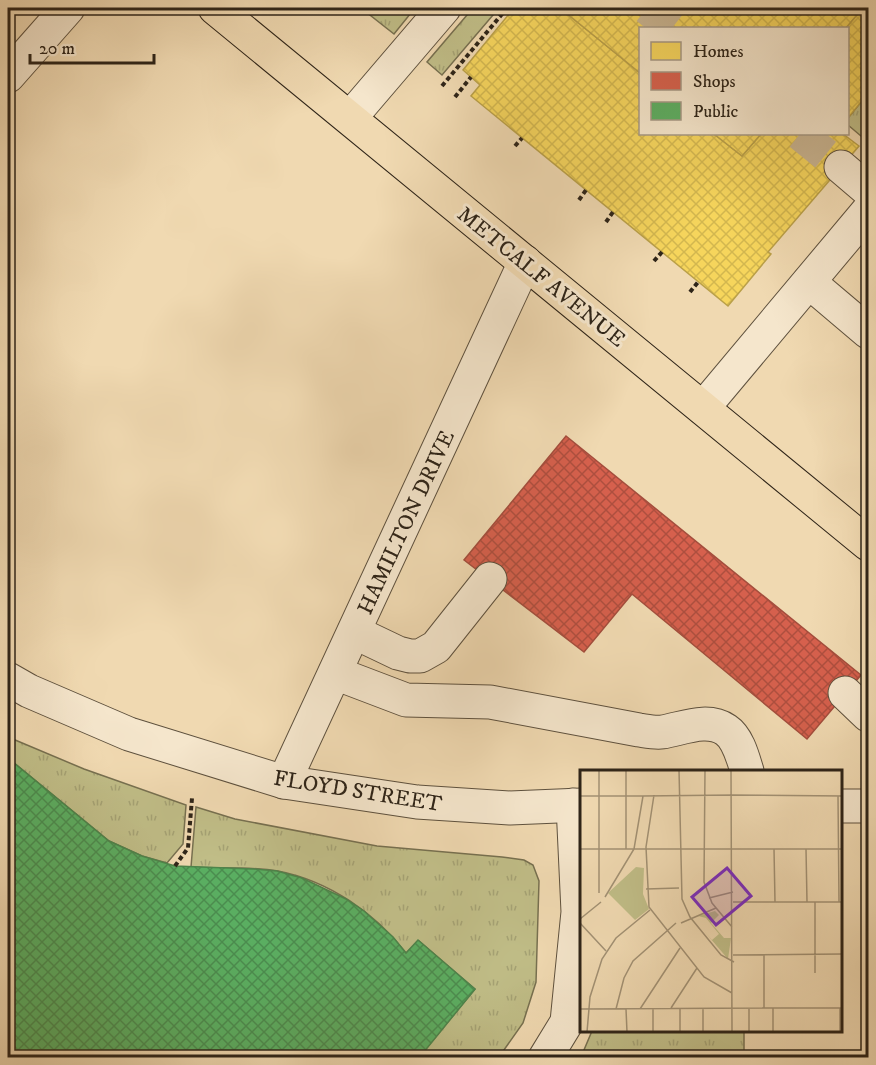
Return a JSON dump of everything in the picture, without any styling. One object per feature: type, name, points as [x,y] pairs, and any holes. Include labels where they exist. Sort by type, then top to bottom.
[{"type":"main road","name":"METCALF AVENUE","points":[[230,12],[350,118],[868,544]]},
{"type":"street","points":[[8,76],[68,8]]},
{"type":"street","points":[[350,118],[444,8]]},
{"type":"street","points":[[841,167],[868,190]]},
{"type":"street","points":[[704,408],[868,211]]},
{"type":"street","name":"HAMILTON DRIVE","points":[[284,782],[525,262]]},
{"type":"street","points":[[809,282],[868,332]]},
{"type":"street","points":[[354,632],[398,653],[420,656],[436,647],[490,579]]},
{"type":"street","points":[[335,673],[406,700],[490,702],[660,732],[691,725],[712,725],[727,730],[738,747],[747,770]]},
{"type":"street","name":"FLOYD STREET","points":[[8,679],[29,691],[129,734],[284,782],[417,802],[510,808],[578,805]]},
{"type":"street","points":[[545,1058],[567,1022],[578,912],[578,805]]},
{"type":"street","points":[[843,806],[868,806]]},
{"type":"path","points":[[442,86],[507,8]]},
{"type":"path","points":[[455,97],[471,77]]},
{"type":"path","points":[[515,146],[522,138]]},
{"type":"path","points":[[579,200],[586,190]]},
{"type":"path","points":[[606,222],[613,212]]},
{"type":"path","points":[[654,261],[662,252]]},
{"type":"path","points":[[690,292],[698,282]]},
{"type":"path","points":[[175,866],[188,848],[192,798]]},
{"type":"green space","points":[[361,8],[415,8],[394,34]]},
{"type":"green space","points":[[473,8],[499,8],[442,75],[427,62]]},
{"type":"green space","points":[[865,97],[868,100],[868,142],[849,126],[849,117]]},
{"type":"green space","points":[[8,737],[84,769],[186,805],[183,844],[167,863],[142,856],[109,841],[8,758]]},
{"type":"green space","points":[[196,807],[235,819],[377,846],[502,857],[524,860],[533,865],[539,881],[536,982],[523,1023],[499,1057],[419,1057],[475,989],[419,941],[406,953],[394,938],[365,912],[315,882],[267,869],[191,867]]},
{"type":"green space","points":[[592,1032],[744,1032],[744,1057],[581,1057]]},
{"type":"building: Homes","points":[[514,8],[560,8],[639,72],[639,135],[715,135],[742,156],[760,135],[844,135],[859,146],[768,252],[771,254],[728,306],[471,96],[480,85],[463,70]]},
{"type":"building: Homes","points":[[560,8],[863,8],[847,27],[639,27],[639,72]]},
{"type":"building: Homes","points":[[863,8],[868,8],[868,100],[865,97],[849,117],[849,27],[847,27]]},
{"type":"building: Homes","points":[[715,135],[760,135],[742,156]]},
{"type":"building: Shops","points":[[566,436],[861,675],[807,739],[632,594],[584,652],[464,560]]},
{"type":"building: Public","points":[[8,758],[109,841],[142,856],[175,866],[277,871],[302,878],[346,899],[364,911],[393,937],[406,953],[418,940],[475,989],[419,1058],[8,1058]]},
{"type":"tunnel","points":[[647,8],[671,27]]},
{"type":"tunnel","points":[[801,135],[841,167]]}]
